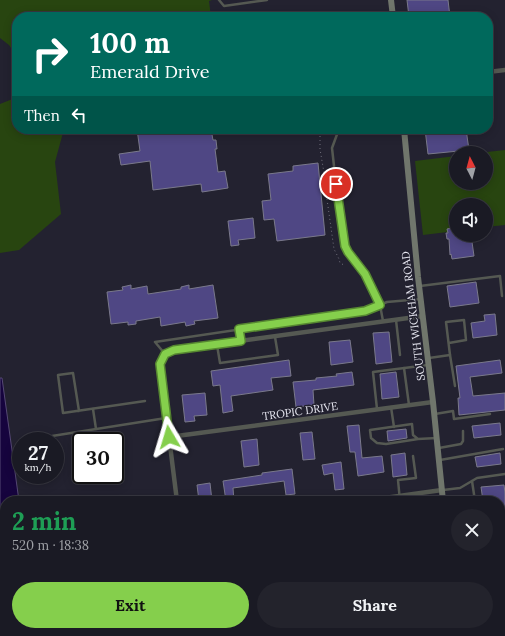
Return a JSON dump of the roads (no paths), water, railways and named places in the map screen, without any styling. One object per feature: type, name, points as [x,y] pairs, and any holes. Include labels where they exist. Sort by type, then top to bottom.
[{"type":"main road","points":[[391,0],[392,12]]},
{"type":"main road","name":"SOUTH WICKHAM ROAD","points":[[405,134],[443,496]]},
{"type":"street","points":[[493,71],[505,70]]},
{"type":"street","points":[[176,496],[160,364],[165,354],[174,350],[423,316]]},
{"type":"street","name":"TROPIC DRIVE","points":[[169,437],[433,402]]},
{"type":"street","points":[[408,496],[442,490]]},
{"type":"lane","points":[[219,0],[224,6],[267,0]]},
{"type":"lane","points":[[337,134],[332,148],[345,246],[365,274],[380,305],[383,322]]},
{"type":"lane","points":[[420,286],[500,276],[502,296]]},
{"type":"lane","points":[[165,354],[155,342],[365,311],[387,302],[421,299]]},
{"type":"lane","points":[[396,320],[400,355]]},
{"type":"lane","points":[[449,343],[466,340],[464,320],[446,322],[454,386]]},
{"type":"lane","points":[[239,329],[241,341]]},
{"type":"lane","points":[[217,344],[220,363],[278,355],[275,336]]},
{"type":"lane","points":[[428,358],[450,354]]},
{"type":"lane","points":[[378,409],[373,372],[429,365]]},
{"type":"lane","points":[[404,368],[409,405]]},
{"type":"lane","points":[[79,411],[73,372],[58,375],[63,413],[79,411],[93,409],[145,401]]},
{"type":"lane","points":[[391,407],[394,426]]},
{"type":"lane","points":[[93,409],[96,429]]},
{"type":"lane","points":[[435,414],[453,411],[454,419],[490,414]]},
{"type":"lane","points":[[64,434],[166,418]]},
{"type":"lane","points":[[418,439],[413,435],[412,424],[370,430],[371,438],[378,444],[437,438]]},
{"type":"lane","points":[[438,448],[461,444],[463,441],[463,431]]},
{"type":"lane","points":[[439,460],[503,449]]},
{"type":"lane","points":[[400,496],[398,480],[416,478],[413,456]]},
{"type":"lane","points":[[442,490],[460,488],[481,477],[505,474]]},
{"type":"lane","points":[[472,481],[474,496]]},
{"type":"lane","points":[[432,636],[437,636]]}]
